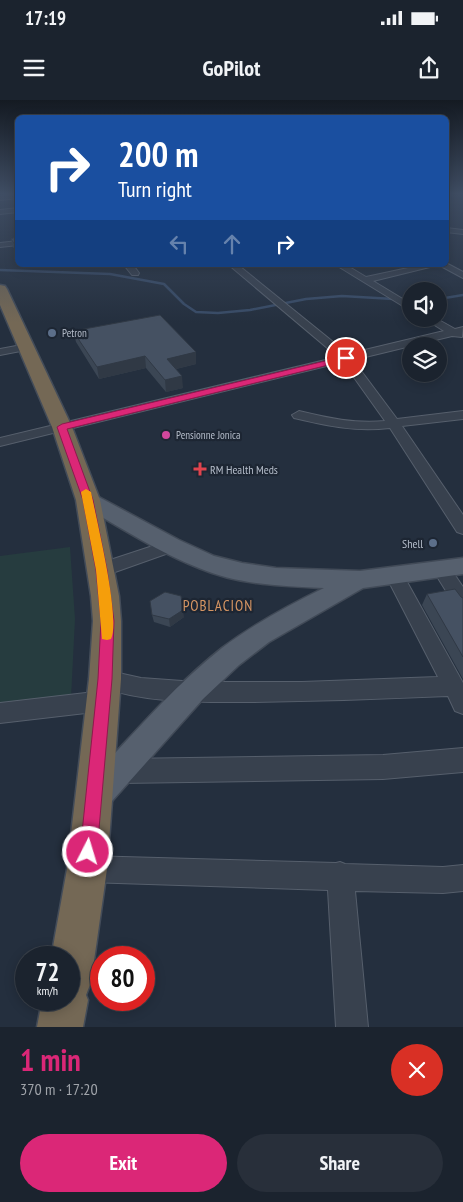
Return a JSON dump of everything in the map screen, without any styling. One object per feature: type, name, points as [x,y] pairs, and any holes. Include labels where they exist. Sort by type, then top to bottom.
[{"type":"highway","points":[[0,290],[13,350],[62,427],[88,500],[101,570],[107,621],[104,690],[87,869],[75,946]]},
{"type":"highway","points":[[60,1027],[63,1011]]},
{"type":"main road","points":[[88,500],[171,546],[208,563],[242,572],[285,577],[360,580],[452,568]]},
{"type":"main road","points":[[93,799],[193,692],[230,656],[260,634],[360,580]]},
{"type":"street","points":[[0,245],[15,243]]},
{"type":"street","points":[[130,267],[135,273]]},
{"type":"street","points":[[235,267],[346,358],[393,423],[463,528]]},
{"type":"street","points":[[343,267],[402,302]]},
{"type":"street","points":[[364,280],[425,267]]},
{"type":"street","points":[[447,267],[463,275]]},
{"type":"street","points":[[447,327],[460,333]]},
{"type":"street","points":[[0,442],[346,358],[460,333]]},
{"type":"street","points":[[299,415],[355,426],[377,426],[463,415]]},
{"type":"street","points":[[101,570],[171,546]]},
{"type":"street","points":[[452,568],[463,602]]},
{"type":"street","points":[[0,713],[128,686],[193,692],[458,695],[395,576]]},
{"type":"street","points":[[122,770],[383,767],[463,760]]},
{"type":"street","points":[[87,869],[443,880],[463,878]]},
{"type":"street","points":[[340,876],[352,1027]]},
{"type":"green space","points":[[70,547],[75,619],[71,698],[0,706],[0,556]]},
{"type":"building","points":[[160,315],[196,352],[167,359],[182,376],[165,380],[145,356],[97,367],[73,331]]},
{"type":"building","points":[[455,589],[463,598],[463,657],[427,594]]},
{"type":"building","points":[[165,592],[181,596],[183,610],[169,619],[152,615],[150,601]]},
{"type":"waterway","points":[[0,270],[110,274],[164,284],[184,304],[196,312],[218,313],[250,310],[306,299],[342,296],[402,299]]},
{"type":"waterway","points":[[447,298],[463,295]]},
{"type":"slow traffic","points":[[86,492],[105,596],[107,635]]},
{"type":"place","name":"Petron","points":[[52,333]]},
{"type":"place","name":"Pensionne Jonica","points":[[166,435]]},
{"type":"place","name":"RM Health Meds","points":[[200,469]]},
{"type":"place","name":"Shell","points":[[433,543]]},
{"type":"district","name":"POBLACION","points":[[218,605]]},
{"type":"route","points":[[88,852],[105,679],[107,621],[101,570],[88,500],[62,427],[346,358]]}]
